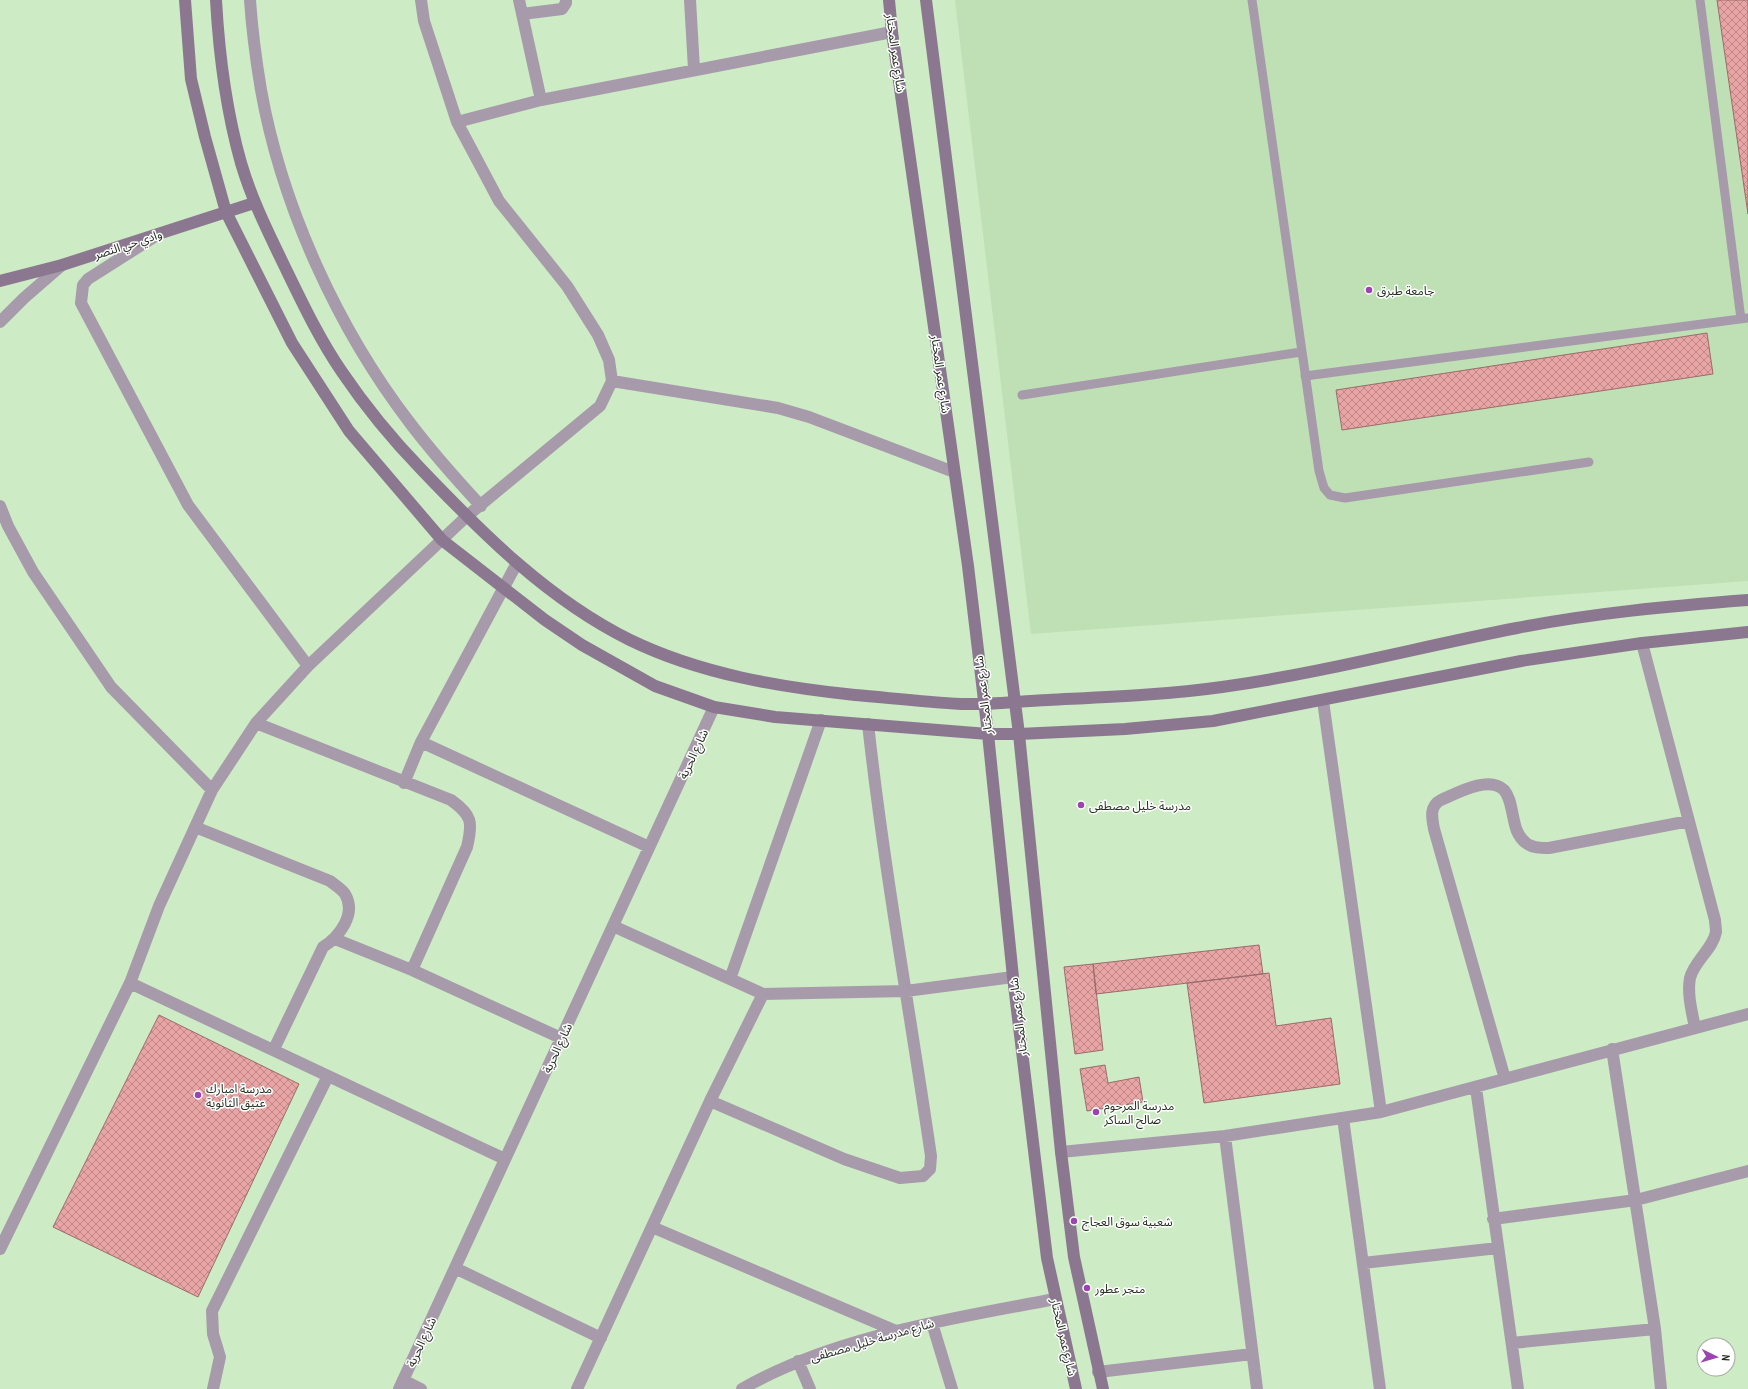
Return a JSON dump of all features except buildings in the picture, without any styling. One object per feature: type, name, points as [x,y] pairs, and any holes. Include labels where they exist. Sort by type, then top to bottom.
[{"type":"street","points":[[185,0],[191,79],[205,137],[226,212],[292,343],[349,431],[442,540],[544,620],[582,645],[655,686],[714,707],[775,717],[988,734],[1125,729],[1213,721],[1323,701],[1521,661],[1642,643],[1748,632]]},
{"type":"street","points":[[216,0],[220,49],[228,105],[240,161],[254,204],[317,331],[340,369],[374,415],[405,452],[466,517],[562,599],[609,629],[659,653],[686,662],[773,684],[819,692],[960,704],[984,704],[1144,695],[1224,686],[1314,671],[1522,627],[1627,612],[1748,600]]},
{"type":"street","points":[[250,0],[254,45],[261,91],[271,136],[302,232],[350,331],[387,391],[444,466],[481,506]]},
{"type":"street","points":[[0,1249],[130,983],[159,906],[212,790],[256,723],[308,666],[466,517],[600,406],[612,381],[608,360],[598,335],[567,286],[499,202],[457,122],[424,21],[421,0]]},
{"type":"street","points":[[519,0],[541,100]]},
{"type":"street","points":[[522,14],[562,9],[566,3],[566,0]]},
{"type":"street","points":[[690,0],[694,69]]},
{"type":"street","name":"شارع عمر المختار","points":[[889,0],[892,32],[954,472],[988,734],[1013,977],[1047,1258],[1076,1389]]},
{"type":"street","points":[[926,0],[1019,734],[1061,1152],[1074,1258],[1098,1372],[1103,1389]]},
{"type":"street","points":[[457,122],[541,100],[694,69],[892,32]]},
{"type":"street","name":"وادي حي النصر","points":[[0,281],[62,265],[254,204]]},
{"type":"street","points":[[160,234],[88,279],[83,285],[81,303],[188,505],[308,666]]},
{"type":"street","points":[[0,322],[24,298],[62,265]]},
{"type":"street","points":[[612,381],[778,408],[808,417],[954,472]]},
{"type":"street","points":[[0,506],[8,526],[33,572],[112,687],[212,790]]},
{"type":"street","points":[[404,783],[420,742],[517,562]]},
{"type":"street","points":[[1642,643],[1715,920],[1716,932],[1694,968],[1690,979],[1690,1000],[1695,1028]]},
{"type":"street","points":[[1323,701],[1381,1112]]},
{"type":"street","name":"شارع الحرية","points":[[401,1385],[714,707]]},
{"type":"street","points":[[730,979],[821,720]]},
{"type":"street","points":[[256,723],[404,783],[451,800],[462,808],[470,818],[471,831],[467,847],[412,970]]},
{"type":"street","points":[[710,1101],[844,1159],[900,1178],[923,1176],[930,1169],[931,1156],[890,894],[868,724]]},
{"type":"street","points":[[420,742],[650,847]]},
{"type":"street","points":[[1504,1079],[1434,829],[1432,812],[1437,802],[1459,791],[1484,784],[1495,785],[1504,790],[1510,801],[1515,827],[1520,837],[1526,844],[1536,848],[1549,848],[1689,821]]},
{"type":"street","points":[[195,827],[330,881],[345,893],[349,905],[347,921],[335,939],[323,947],[274,1049]]},
{"type":"street","points":[[613,926],[763,994],[906,991],[1013,977]]},
{"type":"street","points":[[335,939],[412,970],[561,1038]]},
{"type":"street","points":[[130,983],[274,1049],[328,1076],[506,1159]]},
{"type":"street","points":[[577,1389],[710,1101],[763,994]]},
{"type":"street","points":[[1061,1152],[1225,1136],[1381,1112],[1476,1088],[1612,1049],[1748,1014]]},
{"type":"street","points":[[1612,1049],[1655,1329],[1661,1389]]},
{"type":"street","points":[[213,1389],[220,1357],[213,1334],[212,1311],[328,1076]]},
{"type":"street","points":[[1476,1088],[1493,1219],[1518,1389]]},
{"type":"street","points":[[1344,1118],[1380,1389]]},
{"type":"street","points":[[1225,1136],[1257,1389]]},
{"type":"street","points":[[1493,1219],[1636,1200],[1748,1171]]},
{"type":"street","points":[[652,1227],[896,1331]]},
{"type":"street","points":[[1363,1263],[1498,1248]]},
{"type":"street","points":[[455,1268],[601,1338]]},
{"type":"street","name":"شارع مدرسة خليل مصطفى","points":[[742,1389],[768,1374],[798,1361],[896,1331],[1055,1299]]},
{"type":"street","points":[[932,1323],[952,1389]]},
{"type":"street","points":[[1512,1343],[1655,1329]]},
{"type":"street","points":[[1098,1372],[1252,1354]]},
{"type":"street","points":[[798,1361],[810,1389]]},
{"type":"street","points":[[401,1385],[421,1389]]},
{"type":"lane","points":[[1252,0],[1304,376],[1321,481],[1324,488],[1330,495],[1338,498],[1356,497],[1589,462]]},
{"type":"lane","points":[[1304,376],[1744,319],[1700,0]]},
{"type":"lane","points":[[1022,395],[1301,352]]},
{"type":"shaded area","name":"جامعة طبرق","points":[[955,0],[1748,0],[1748,581],[1031,634]]},
{"type":"place","name":"جامعة طبرق","points":[[1369,290]]},
{"type":"place","name":"مدرسة خليل مصطفى","points":[[1081,805]]},
{"type":"place","name":"مدرسة امبارك عتيق الثانوية","points":[[198,1095]]},
{"type":"place","name":"مدرسة المرحوم صالح الساكر","points":[[1096,1112]]},
{"type":"place","name":"شعبية سوق العجاج","points":[[1074,1221]]},
{"type":"place","name":"متجر عطور","points":[[1087,1288]]}]
